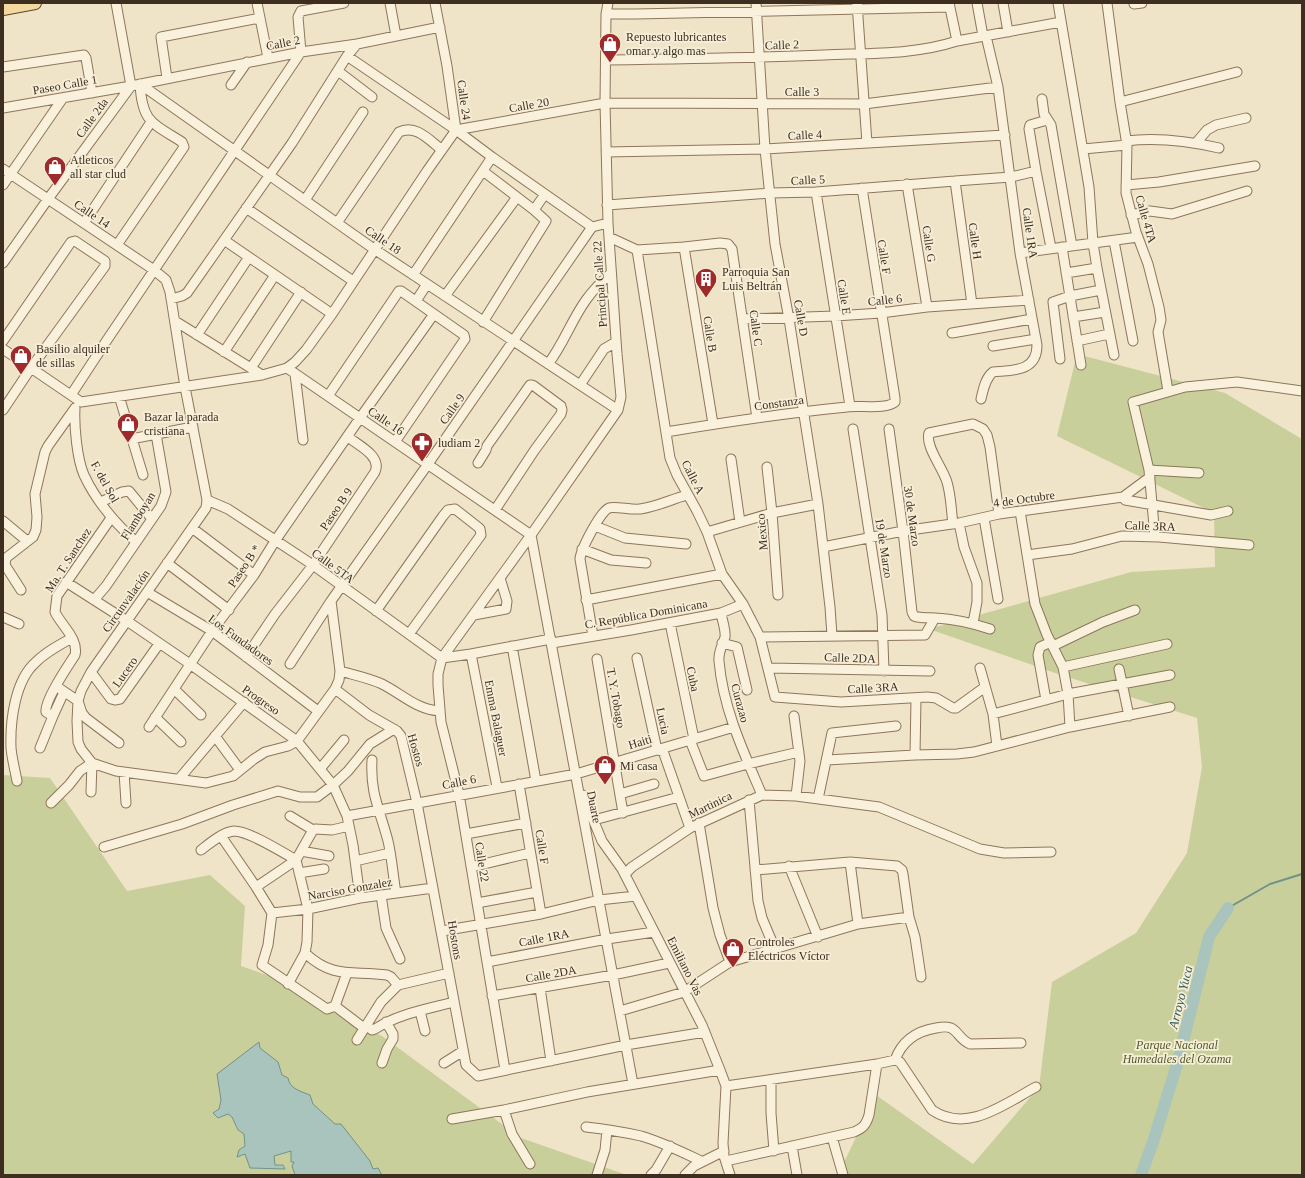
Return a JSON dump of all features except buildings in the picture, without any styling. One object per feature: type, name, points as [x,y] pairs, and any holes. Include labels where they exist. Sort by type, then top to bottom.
[{"type":"main road","points":[[3,9],[35,3]]},
{"type":"street","points":[[116,3],[135,85],[145,114],[151,122],[182,142],[184,147],[116,245]]},
{"type":"street","points":[[257,3],[268,58]]},
{"type":"street","points":[[22,590],[5,566],[4,561],[33,536],[36,530],[37,517],[35,494],[45,452],[48,446],[154,270],[301,52],[298,18],[301,12],[344,3]]},
{"type":"street","points":[[390,3],[396,36]]},
{"type":"street","name":"Calle 24","points":[[291,371],[332,314],[388,228],[456,130],[447,66],[435,3]]},
{"type":"street","name":"Principal Calle 22","points":[[442,658],[531,535],[618,410],[621,397],[607,205],[606,14],[608,3]]},
{"type":"street","name":"Calle 1RA","points":[[977,3],[984,36],[998,87],[1020,252],[1037,351],[1030,364],[1024,368],[993,372],[990,374],[983,389],[981,399]]},
{"type":"street","points":[[1003,3],[1008,32]]},
{"type":"street","points":[[1058,3],[1091,200],[1097,268],[1114,355]]},
{"type":"street","name":"Calle 4TA","points":[[1107,3],[1126,143],[1126,193],[1138,238],[1148,264],[1161,320],[1158,332],[1168,391]]},
{"type":"street","points":[[606,14],[644,14],[757,7],[949,5],[956,41],[1061,22]]},
{"type":"street","points":[[857,6],[867,143]]},
{"type":"street","name":"Calle D","points":[[757,7],[761,104],[775,244],[789,319],[818,504],[832,636]]},
{"type":"street","points":[[168,78],[161,37],[260,18]]},
{"type":"street","name":"Calle 2","points":[[135,85],[268,58],[357,44],[440,27]]},
{"type":"street","name":"Calle 2","points":[[606,60],[759,58],[902,52],[940,46],[956,41]]},
{"type":"street","points":[[207,500],[185,387],[174,321],[172,299],[187,293],[269,175],[347,56],[357,44]]},
{"type":"street","points":[[3,67],[84,55],[86,58],[92,93]]},
{"type":"street","points":[[347,56],[456,130],[592,227],[608,223]]},
{"type":"street","points":[[231,85],[247,62]]},
{"type":"street","points":[[338,71],[372,97]]},
{"type":"street","points":[[1120,102],[1237,72]]},
{"type":"street","name":"Paseo Calle 1","points":[[3,108],[135,85]]},
{"type":"street","name":"Calle 18","points":[[135,85],[234,150],[374,249],[618,410]]},
{"type":"street","name":"Calle 2da","points":[[3,263],[48,199],[135,85]]},
{"type":"street","name":"Calle 3","points":[[606,103],[864,104],[998,87]]},
{"type":"street","points":[[3,186],[7,172],[63,98]]},
{"type":"street","points":[[1042,99],[1044,114],[1051,125],[1072,246]]},
{"type":"street","name":"Calle 20","points":[[456,130],[606,103]]},
{"type":"street","points":[[305,200],[363,112]]},
{"type":"street","points":[[1196,143],[1207,130],[1216,125],[1246,118]]},
{"type":"street","points":[[1047,120],[1030,125],[1029,127],[1051,248]]},
{"type":"street","points":[[84,223],[151,122]]},
{"type":"street","points":[[337,222],[399,132],[410,129],[416,131],[442,150]]},
{"type":"street","name":"Calle 4","points":[[606,152],[765,149],[1004,135]]},
{"type":"street","points":[[1083,149],[1146,139],[1196,143],[1219,148]]},
{"type":"street","points":[[413,275],[492,157]]},
{"type":"street","points":[[1126,185],[1159,182],[1255,166]]},
{"type":"street","points":[[483,171],[534,210],[545,220],[546,223],[483,322]]},
{"type":"street","name":"Calle 5","points":[[607,205],[770,193],[816,192],[907,184],[955,182],[1011,177],[1036,171]]},
{"type":"street","name":"Calle 14","points":[[7,172],[154,270],[166,280],[172,299]]},
{"type":"street","name":"Calle H","points":[[955,182],[972,304]]},
{"type":"street","name":"Calle G","points":[[907,184],[927,307]]},
{"type":"street","name":"Calle F","points":[[862,188],[895,402]]},
{"type":"street","points":[[1131,215],[1150,211],[1172,214],[1248,191]]},
{"type":"street","name":"Calle E","points":[[816,192],[850,406]]},
{"type":"street","points":[[534,210],[545,194]]},
{"type":"street","points":[[445,296],[517,196]]},
{"type":"street","points":[[246,208],[353,281]]},
{"type":"street","name":"Calle 9","points":[[290,664],[331,601],[592,227]]},
{"type":"street","points":[[609,237],[637,250],[684,247]]},
{"type":"street","points":[[1020,252],[1072,246],[1094,247],[1114,241],[1138,238]]},
{"type":"street","points":[[224,240],[332,314]]},
{"type":"street","points":[[3,341],[71,242],[75,241],[105,261],[105,266],[31,368],[3,410]]},
{"type":"street","points":[[1114,241],[1133,341]]},
{"type":"street","name":"Calle C","points":[[684,247],[720,243],[728,244],[732,249],[757,418]]},
{"type":"street","name":"Calle B","points":[[684,247],[713,424]]},
{"type":"street","points":[[1062,247],[1081,365]]},
{"type":"street","name":"Calle A","points":[[637,250],[670,458],[687,495],[707,532],[722,574],[743,604],[760,637],[776,698]]},
{"type":"street","points":[[197,335],[249,258]]},
{"type":"street","points":[[1066,273],[1097,268]]},
{"type":"street","points":[[548,364],[558,351],[561,341],[586,299],[611,273]]},
{"type":"street","points":[[224,352],[275,275]]},
{"type":"street","points":[[416,301],[427,284]]},
{"type":"street","points":[[1060,359],[1052,303],[1070,296],[1101,290]]},
{"type":"street","points":[[328,396],[399,291],[416,301],[464,335],[465,339],[395,442]]},
{"type":"street","points":[[251,368],[301,292]]},
{"type":"street","name":"Calle 6","points":[[743,319],[789,319],[881,313],[927,307],[1029,300]]},
{"type":"street","points":[[1073,317],[1105,312]]},
{"type":"street","name":"Paseo B *","points":[[148,727],[212,631],[254,575],[275,541],[434,314]]},
{"type":"street","points":[[952,333],[1032,319]]},
{"type":"street","points":[[174,321],[262,375]]},
{"type":"street","points":[[1077,341],[1109,334]]},
{"type":"street","points":[[993,346],[1036,339]]},
{"type":"street","points":[[580,385],[604,349],[616,342]]},
{"type":"street","points":[[3,349],[76,401],[291,371],[303,440]]},
{"type":"street","name":"Calle 16","points":[[291,371],[531,535]]},
{"type":"street","points":[[1155,537],[1150,474],[1133,402],[1185,387],[1237,382],[1302,391]]},
{"type":"street","points":[[478,463],[487,446],[530,385],[534,386],[561,406],[561,414],[534,451],[495,510]]},
{"type":"street","points":[[119,396],[143,475]]},
{"type":"street","name":"F. del Sol","points":[[76,401],[74,420],[82,467],[87,479],[111,518],[136,542]]},
{"type":"street","name":"Constanza","points":[[666,432],[804,411],[850,406],[886,406],[895,402]]},
{"type":"street","points":[[973,623],[977,602],[977,583],[956,523],[946,478],[934,456],[928,437],[929,433],[973,424],[983,429],[987,435],[990,447],[999,514]]},
{"type":"street","points":[[131,439],[193,427]]},
{"type":"street","name":"19 de Marzo","points":[[853,429],[882,615],[884,671]]},
{"type":"street","name":"30 de Marzo","points":[[889,429],[911,605],[914,616],[920,618],[935,618]]},
{"type":"street","name":"Flamboyan","points":[[94,600],[106,586],[161,506],[166,492],[156,434]]},
{"type":"street","name":"Paseo B 9","points":[[246,657],[275,614],[313,565],[377,468],[376,460],[348,437]]},
{"type":"street","points":[[731,459],[740,522]]},
{"type":"street","name":"Mexico","points":[[767,467],[778,594]]},
{"type":"street","points":[[1123,497],[1150,474],[1199,473]]},
{"type":"street","points":[[101,502],[122,492],[129,491],[152,519]]},
{"type":"street","points":[[593,636],[580,564],[582,549],[604,512],[610,508],[627,510],[642,509],[687,495]]},
{"type":"street","name":"4 de Octubre","points":[[823,547],[999,514],[1123,497],[1125,500],[1211,515],[1228,511]]},
{"type":"street","name":"Circunvalación","points":[[92,763],[81,749],[78,742],[78,701],[81,691],[91,672],[206,508],[207,500]]},
{"type":"street","name":"Calle 5TA","points":[[207,500],[228,509],[313,565],[442,658]]},
{"type":"street","points":[[707,532],[772,513],[818,504]]},
{"type":"street","points":[[376,611],[443,516],[448,510],[455,510],[478,527],[481,535],[409,634]]},
{"type":"street","points":[[1020,511],[1035,604],[1040,620],[1063,667],[1068,694],[1070,727]]},
{"type":"street","name":"Ma. T. Sanchez","points":[[72,638],[55,612],[57,596],[111,518]]},
{"type":"street","points":[[984,518],[998,599]]},
{"type":"street","points":[[3,521],[27,541]]},
{"type":"street","points":[[595,526],[625,538],[686,544]]},
{"type":"street","points":[[192,528],[254,575]]},
{"type":"street","name":"Duarte","points":[[531,535],[633,1084]]},
{"type":"street","name":"Calle 3RA","points":[[1027,555],[1072,549],[1122,536],[1155,537],[1249,545]]},
{"type":"street","points":[[582,549],[611,560],[646,563]]},
{"type":"street","points":[[167,563],[229,610]]},
{"type":"street","points":[[586,600],[722,574]]},
{"type":"street","points":[[474,614],[506,609],[507,601],[500,578]]},
{"type":"street","name":"Progreso","points":[[66,582],[190,664],[297,741],[333,785],[347,816],[360,898]]},
{"type":"street","name":"Los Fundadores","points":[[147,592],[212,631],[318,711]]},
{"type":"street","points":[[92,763],[116,771],[206,784],[233,776],[254,758],[265,752],[288,746],[297,741],[340,680],[331,601]]},
{"type":"street","name":"C. República Dominicana","points":[[442,658],[512,646],[593,636],[670,623],[721,613],[743,604]]},
{"type":"street","points":[[1046,700],[1038,655],[1038,650],[1040,647],[1052,644],[1135,610]]},
{"type":"street","name":"Curazao","points":[[721,613],[725,634],[719,654],[726,700],[734,727],[748,764],[762,795]]},
{"type":"street","points":[[3,617],[19,624]]},
{"type":"street","points":[[760,637],[925,635],[935,618],[973,623],[990,629]]},
{"type":"street","name":"Cuba","points":[[670,623],[692,740],[704,776],[748,764]]},
{"type":"street","points":[[17,781],[11,749],[11,724],[18,691],[34,663],[72,638],[76,650],[75,655],[56,686],[45,708],[47,713],[53,716]]},
{"type":"street","points":[[722,643],[737,647],[747,690]]},
{"type":"street","name":"Lucero","points":[[91,672],[111,699],[118,700],[160,644]]},
{"type":"street","points":[[1063,667],[1167,644]]},
{"type":"street","points":[[512,646],[536,781]]},
{"type":"street","name":"Emma Balaguer","points":[[471,654],[498,788]]},
{"type":"street","name":"Calle 22","points":[[442,658],[438,674],[438,698],[441,722],[459,794],[505,1070]]},
{"type":"street","name":"Lucia","points":[[637,658],[657,750],[663,751],[690,828]]},
{"type":"street","name":"T. Y. Tobago","points":[[597,659],[623,813]]},
{"type":"street","name":"Calle 2DA","points":[[769,668],[930,671]]},
{"type":"street","points":[[980,668],[993,714],[997,746]]},
{"type":"street","points":[[1120,669],[1129,716]]},
{"type":"street","points":[[340,671],[383,685],[424,709],[440,711]]},
{"type":"street","points":[[993,714],[1068,694],[1170,675]]},
{"type":"street","points":[[56,686],[78,701],[82,713],[86,718],[119,743]]},
{"type":"street","name":"Calle 3RA","points":[[776,698],[841,702],[936,698],[953,708],[956,708],[985,687]]},
{"type":"street","name":"Hostos","points":[[335,688],[369,715],[400,733],[418,803]]},
{"type":"street","points":[[174,689],[201,715]]},
{"type":"street","points":[[40,748],[64,692]]},
{"type":"street","points":[[915,755],[916,698]]},
{"type":"street","points":[[179,779],[244,702]]},
{"type":"street","points":[[827,760],[967,753],[1070,727],[1170,707]]},
{"type":"street","points":[[794,716],[800,766],[796,796]]},
{"type":"street","points":[[155,717],[181,742]]},
{"type":"street","points":[[818,799],[832,734],[896,726]]},
{"type":"street","name":"Haiti","points":[[577,777],[615,763],[734,727]]},
{"type":"street","points":[[104,847],[182,824],[233,805],[278,791],[300,797],[314,798],[333,785],[348,771],[370,744],[394,729]]},
{"type":"street","points":[[215,736],[240,770]]},
{"type":"street","points":[[320,769],[344,740]]},
{"type":"street","points":[[748,764],[799,752]]},
{"type":"street","points":[[372,760],[372,784],[388,842],[396,893]]},
{"type":"street","points":[[91,792],[92,763]]},
{"type":"street","points":[[51,803],[69,785],[80,771],[92,763]]},
{"type":"street","points":[[124,772],[126,803]]},
{"type":"street","name":"Calle 6","points":[[347,816],[459,794],[536,781],[577,777]]},
{"type":"street","name":"Emiliano Vas","points":[[577,777],[602,841],[625,874],[705,1032],[720,1070],[726,1086],[724,1151],[730,1175]]},
{"type":"street","name":"Calle F","points":[[519,784],[541,914]]},
{"type":"street","points":[[620,794],[654,784]]},
{"type":"street","name":"Martinica","points":[[625,874],[632,867],[690,828],[762,795],[796,796],[879,807],[980,849],[1004,853],[1050,852]]},
{"type":"street","points":[[594,820],[679,797]]},
{"type":"street","points":[[749,800],[758,902],[760,912],[775,949]]},
{"type":"street","name":"Hostons","points":[[418,803],[466,1065],[478,1076],[505,1070]]},
{"type":"street","points":[[290,816],[313,830],[332,830],[349,826]]},
{"type":"street","points":[[466,834],[526,823]]},
{"type":"street","points":[[699,823],[713,908],[720,935],[730,962]]},
{"type":"street","points":[[256,887],[296,860],[313,830]]},
{"type":"street","points":[[202,850],[221,836],[233,831],[245,833],[296,860],[308,909],[307,942],[305,953],[288,984]]},
{"type":"street","points":[[221,836],[272,913],[268,945],[262,965],[327,1009],[335,1006],[347,974]]},
{"type":"street","points":[[301,851],[329,856]]},
{"type":"street","points":[[471,867],[530,852]]},
{"type":"street","points":[[355,861],[390,853]]},
{"type":"street","points":[[755,870],[850,862],[900,867],[903,874],[909,917],[916,937],[921,977]]},
{"type":"street","points":[[850,862],[858,924]]},
{"type":"street","points":[[789,866],[818,937]]},
{"type":"street","points":[[299,873],[324,869]]},
{"type":"street","name":"Narciso Gonzalez","points":[[272,913],[308,909],[360,898],[433,888]]},
{"type":"street","points":[[477,902],[537,892]]},
{"type":"street","points":[[381,895],[386,928],[400,959]]},
{"type":"street","points":[[442,931],[541,914],[599,900],[636,896]]},
{"type":"street","points":[[620,1011],[684,992],[730,962],[858,924],[909,917]]},
{"type":"street","name":"Calle 1RA","points":[[487,962],[606,939],[654,932]]},
{"type":"street","points":[[305,953],[321,966],[347,974],[387,975],[391,977],[398,985]]},
{"type":"street","name":"Calle 2DA","points":[[492,996],[613,975],[669,963]]},
{"type":"street","points":[[357,1040],[381,1002],[398,985],[449,973]]},
{"type":"street","points":[[540,988],[551,1061]]},
{"type":"street","points":[[335,1006],[365,1027],[372,1030],[386,1022],[454,1002]]},
{"type":"street","points":[[420,1011],[425,1031]]},
{"type":"street","points":[[382,1063],[387,1049],[393,1039],[393,1034],[386,1022]]},
{"type":"street","points":[[896,1060],[899,1050],[914,1036],[925,1030],[942,1027],[950,1027],[954,1029],[965,1042],[970,1044],[1021,1043]]},
{"type":"street","points":[[505,1070],[626,1045],[705,1032]]},
{"type":"street","points":[[444,1063],[463,1050]]},
{"type":"street","points":[[726,1086],[896,1060],[900,1062],[932,1110],[939,1115],[950,1119],[970,1119],[980,1116],[1036,1087]]},
{"type":"street","points":[[726,1162],[854,1132],[863,1128],[867,1123],[877,1064]]},
{"type":"street","points":[[452,1119],[504,1110],[587,1092],[720,1070]]},
{"type":"street","points":[[771,1080],[771,1113],[774,1151]]},
{"type":"street","points":[[504,1110],[512,1134],[530,1164]]},
{"type":"street","points":[[586,1127],[642,1136],[670,1146],[701,1162]]},
{"type":"street","points":[[597,1175],[605,1150],[607,1130]]},
{"type":"street","points":[[832,1137],[843,1175]]},
{"type":"street","points":[[651,1175],[656,1170],[670,1146]]},
{"type":"street","points":[[792,1146],[797,1175]]},
{"type":"street","points":[[685,1175],[694,1166],[724,1151]]},
{"type":"green space","name":"Parque Nacional Humedales del Ozama","points":[[1077,354],[1225,393],[1302,439],[1302,1175],[838,1175],[876,1095],[973,1164],[1039,1087],[1052,982],[1136,933],[1187,853],[1202,767],[1197,718],[1058,674],[929,629],[1131,572],[1215,567],[1214,513],[1057,436]]},
{"type":"green space","points":[[3,775],[50,778],[127,891],[210,875],[245,906],[241,966],[272,977],[311,1002],[382,1036],[521,1138],[627,1175],[3,1175]]},
{"type":"water","points":[[259,1042],[260,1048],[278,1062],[282,1075],[288,1078],[291,1085],[296,1089],[310,1095],[313,1104],[335,1124],[341,1124],[370,1161],[373,1169],[378,1168],[382,1175],[295,1175],[292,1166],[294,1162],[291,1162],[291,1151],[274,1156],[275,1165],[283,1165],[285,1169],[250,1168],[245,1154],[237,1157],[239,1150],[245,1146],[244,1134],[238,1130],[232,1117],[228,1114],[218,1118],[213,1113],[219,1109],[221,1100],[217,1074]]},
{"type":"waterway","name":"Arroyo Yuca","points":[[1228,908],[1270,884],[1302,874]]},
{"type":"waterway","name":"Arroyo Yuca","points":[[1141,1175],[1153,1142],[1179,1058],[1209,937],[1228,908]]},
{"type":"place","name":"Repuesto lubricantes omar y algo mas","points":[[610,64]]},
{"type":"place","name":"Atleticos all star clud","points":[[55,186]]},
{"type":"place","name":"Parroquia San Luis Beltrán","points":[[706,298]]},
{"type":"place","name":"Basilio alquiler de sillas","points":[[21,376]]},
{"type":"place","name":"Bazar la parada cristiana","points":[[128,444]]},
{"type":"place","name":"ludiam 2","points":[[422,462]]},
{"type":"place","name":"Mi casa","points":[[605,786]]},
{"type":"place","name":"Controles Eléctricos Víctor","points":[[733,968]]}]
